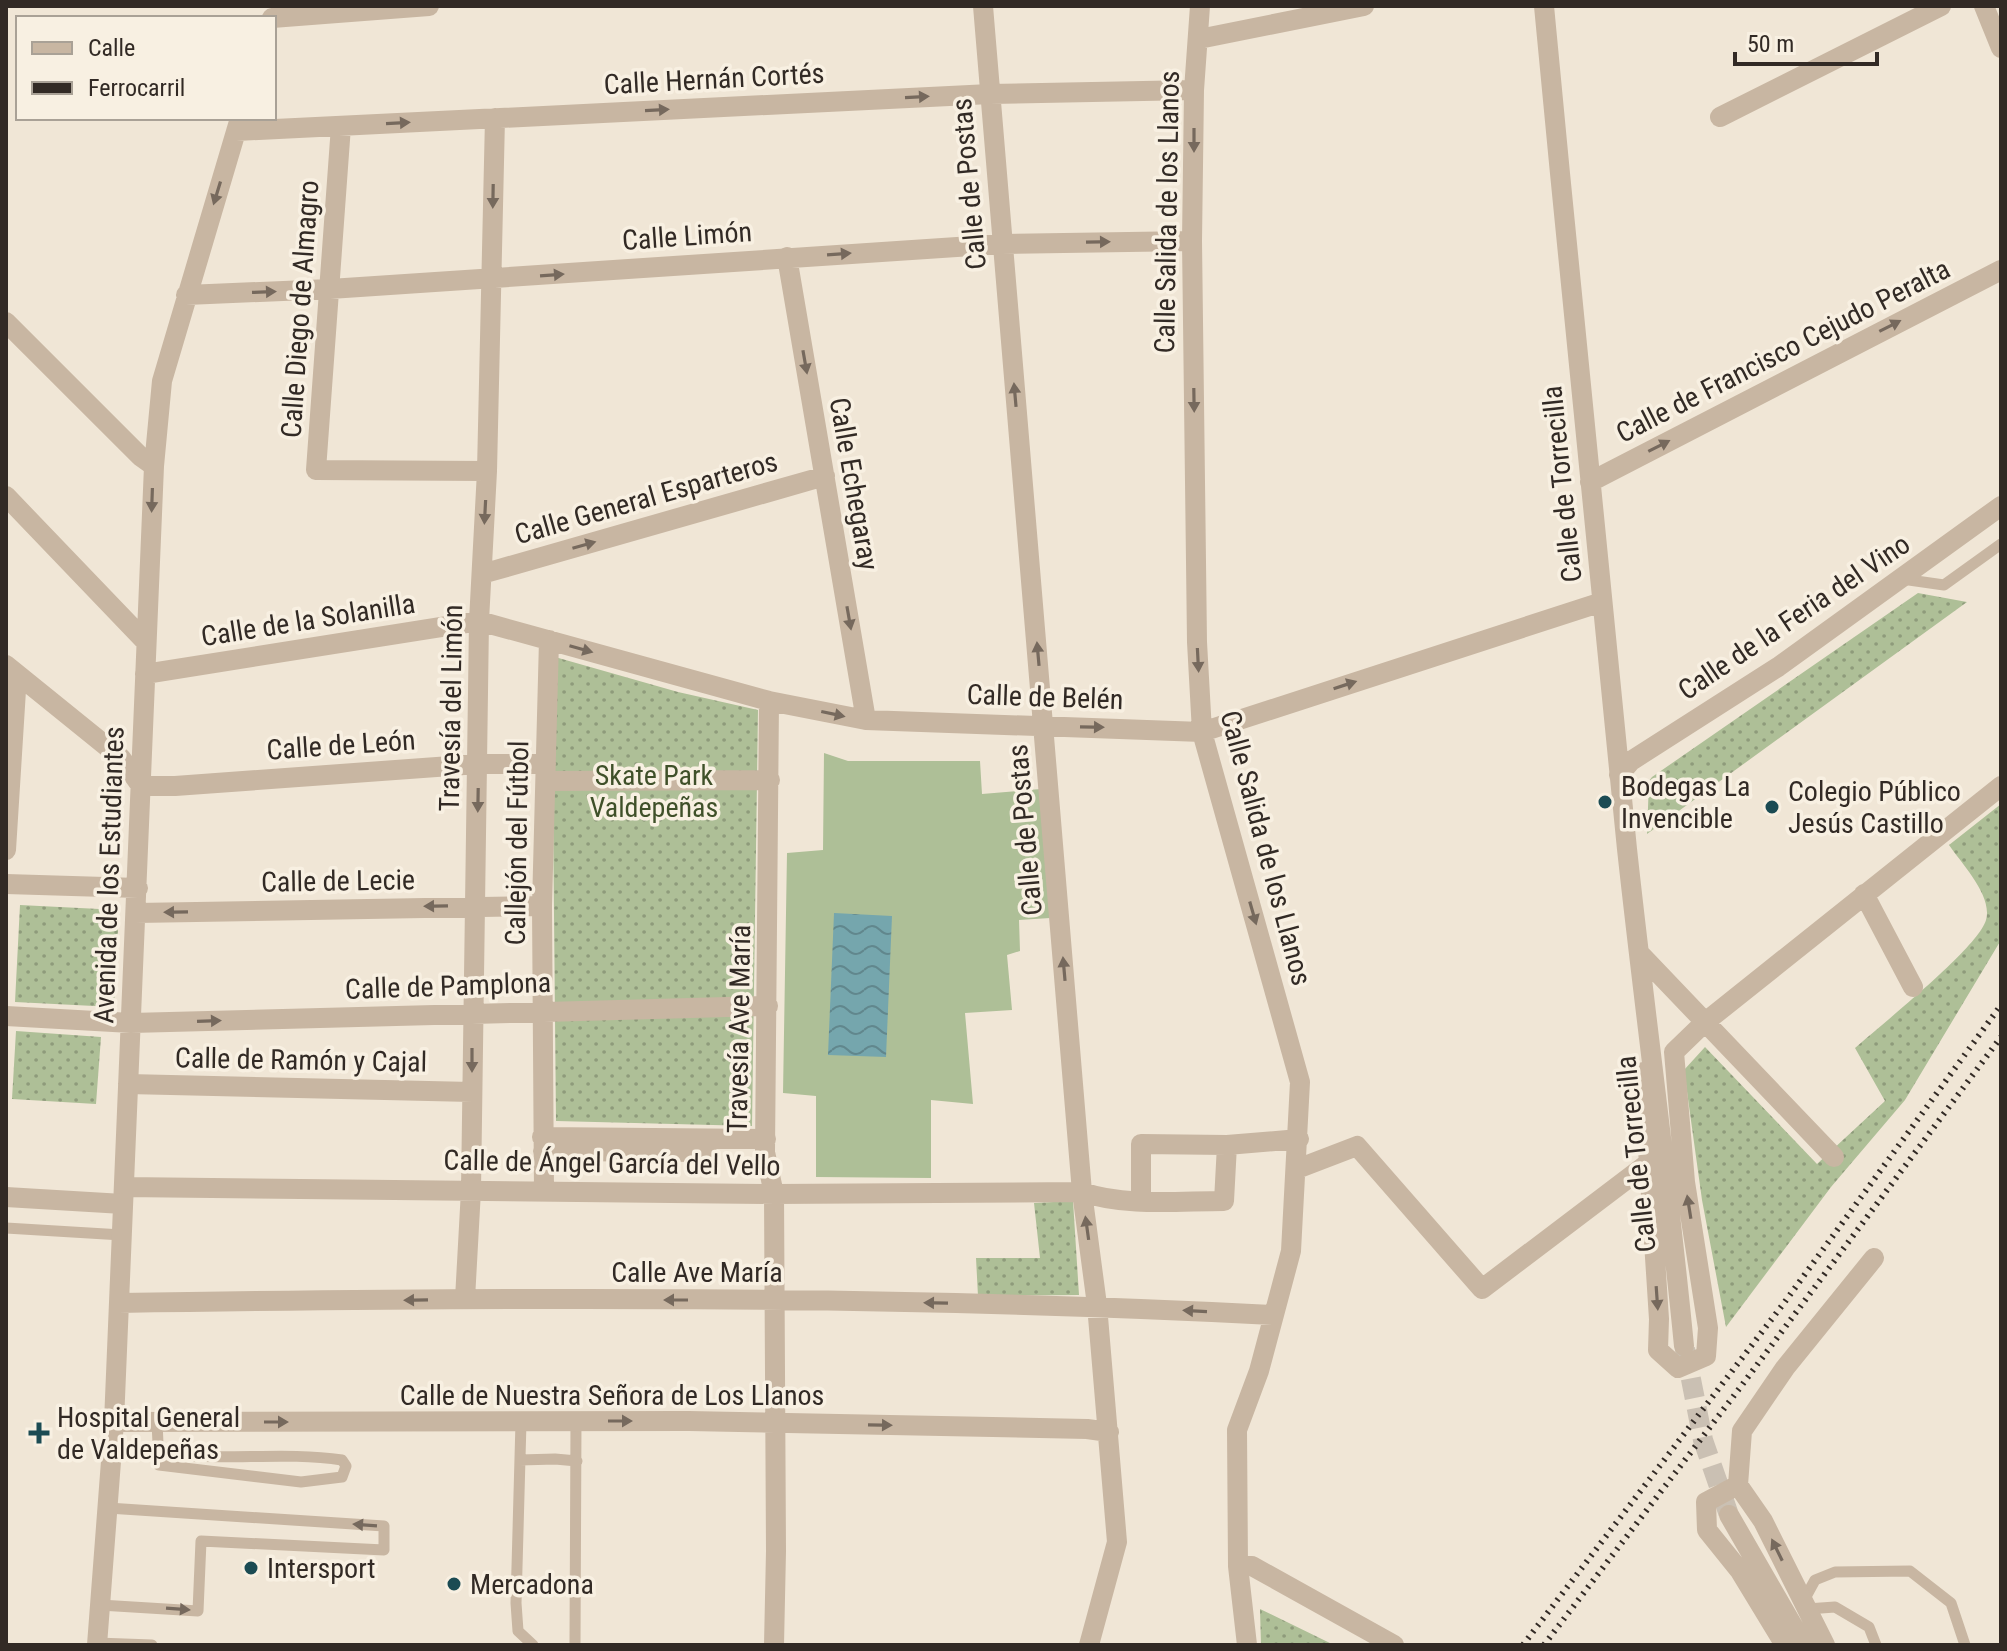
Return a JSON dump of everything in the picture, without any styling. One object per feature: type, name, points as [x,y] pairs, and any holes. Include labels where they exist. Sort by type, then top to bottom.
[{"type":"street","points":[[276,18],[429,6]]},
{"type":"street","name":"Calle de Postas","points":[[983,6],[1045,726],[1090,1195],[1117,1542],[1089,1645]]},
{"type":"street","name":"Calle Salida de los Llanos","points":[[1200,6],[1194,90],[1192,241],[1197,642],[1202,732],[1300,1082],[1291,1251],[1259,1371],[1237,1430],[1238,1566],[1247,1645]]},
{"type":"street","points":[[1199,39],[1364,6]]},
{"type":"street","name":"Calle de Torrecilla","points":[[1544,6],[1619,775],[1665,1156],[1684,1346]]},
{"type":"street","points":[[1720,117],[1941,6]]},
{"type":"street","points":[[1984,6],[2001,48]]},
{"type":"street","name":"Calle Hernán Cortés","points":[[238,125],[341,126],[990,94],[1194,90]]},
{"type":"street","name":"Travesía del Limón","points":[[465,1299],[471,1190],[479,621],[487,471],[495,118]]},
{"type":"street","name":"Avenida de los Estudiantes","points":[[97,1644],[114,1422],[154,466],[162,381],[238,125]]},
{"type":"street","name":"Calle Diego de Almagro","points":[[341,126],[316,470],[487,471]]},
{"type":"street","name":"Calle Limón","points":[[186,295],[492,279],[1002,244],[1192,241]]},
{"type":"street","name":"Calle Echegaray","points":[[787,257],[866,720]]},
{"type":"street","name":"Calle de Francisco Cejudo Peralta","points":[[1590,482],[2001,270]]},
{"type":"street","points":[[6,322],[140,456],[154,466]]},
{"type":"street","name":"Calle General Esparteros","points":[[482,574],[825,476]]},
{"type":"street","points":[[6,496],[146,642]]},
{"type":"street","name":"Calle de la Feria del Vino","points":[[1619,775],[1631,761],[1778,667],[2001,506]]},
{"type":"street","name":"Calle de Belén","points":[[479,621],[769,701],[866,720],[1202,732],[1602,602]]},
{"type":"street","name":"Calle de la Solanilla","points":[[145,674],[479,621]]},
{"type":"street","name":"Callejón del Fútbol","points":[[544,1191],[542,906],[549,640]]},
{"type":"street","points":[[12,669],[121,758],[141,786]]},
{"type":"street","points":[[6,850],[12,669]]},
{"type":"street","name":"Travesía Ave María","points":[[769,701],[766,1146],[774,1194],[774,1645]]},
{"type":"street","name":"Calle de León","points":[[141,786],[478,764],[546,772],[770,780]]},
{"type":"street","points":[[1634,912],[1647,1164],[1659,1319],[1658,1350],[1678,1368],[1706,1356],[1708,1328],[1685,1182],[1674,1052],[1704,1023],[2001,786]]},
{"type":"street","points":[[6,884],[138,888]]},
{"type":"street","points":[[1864,894],[1913,987]]},
{"type":"street","name":"Calle de Lecie","points":[[136,913],[542,906]]},
{"type":"street","points":[[1641,955],[1834,1157]]},
{"type":"street","name":"Calle de Pamplona","points":[[6,1016],[131,1023],[768,1006]]},
{"type":"street","name":"Calle de Ramón y Cajal","points":[[128,1084],[472,1092]]},
{"type":"street","points":[[1141,1200],[1141,1144],[1227,1145],[1299,1139]]},
{"type":"street","points":[[542,1144],[766,1146]]},
{"type":"street","name":"Calle de Ángel García del Vello","points":[[6,1197],[471,1190],[1090,1195],[1141,1200],[1224,1201],[1227,1145]]},
{"type":"street","points":[[1297,1169],[1357,1146],[1482,1289],[1647,1164]]},
{"type":"street","points":[[1825,1645],[1763,1521],[1738,1485],[1742,1431],[1785,1368],[1874,1258]]},
{"type":"street","name":"Calle Ave María","points":[[119,1303],[465,1299],[774,1301],[1097,1305],[1273,1315]]},
{"type":"street","name":"Calle de Nuestra Señora de Los Llanos","points":[[114,1422],[775,1423],[1087,1429],[1109,1432]]},
{"type":"street","points":[[1738,1485],[1706,1502],[1707,1530],[1740,1571],[1785,1645]]},
{"type":"street","points":[[1729,1515],[1804,1645]]},
{"type":"street","points":[[1238,1566],[1252,1566],[1394,1645]]},
{"type":"lane","points":[[1901,579],[1944,585],[2001,544]]},
{"type":"lane","points":[[6,1228],[122,1235]]},
{"type":"lane","points":[[575,1645],[576,1421]]},
{"type":"lane","points":[[157,1422],[159,1465],[301,1482],[342,1477],[346,1466],[342,1460],[307,1454],[232,1458],[159,1453]]},
{"type":"lane","points":[[521,1422],[516,1603],[518,1631],[533,1645]]},
{"type":"lane","points":[[520,1460],[577,1461]]},
{"type":"lane","points":[[100,1605],[198,1611],[201,1541],[384,1550],[384,1526],[108,1508]]},
{"type":"lane","points":[[1876,1645],[1869,1627],[1835,1607],[1805,1606],[1815,1580],[1835,1572],[1910,1571],[1951,1603],[1965,1645]]},
{"type":"lane","points":[[97,1644],[152,1645]]},
{"type":"green space","points":[[1918,593],[1967,602],[1647,834],[1649,781],[1652,777]]},
{"type":"green space","name":"Skate Park Valdepeñas","points":[[555,657],[678,692],[758,710],[752,1126],[556,1121],[552,706]]},
{"type":"green space","points":[[824,753],[848,761],[980,761],[982,794],[1041,789],[1050,918],[1019,920],[1020,951],[1007,955],[1012,1010],[965,1013],[973,1104],[931,1100],[931,1178],[816,1177],[816,1096],[783,1093],[787,853],[823,850]]},
{"type":"green space","points":[[2001,804],[2001,940],[1905,1100],[1831,1187],[1726,1327],[1702,1200],[1684,1070],[1705,1047],[1817,1164],[1885,1101],[1855,1048],[1948,966],[1979,933],[1986,920],[1987,911],[1981,891],[1949,845]]},
{"type":"green space","points":[[20,905],[119,910],[114,1007],[15,1002]]},
{"type":"green space","points":[[16,1031],[101,1037],[96,1104],[12,1099]]},
{"type":"green space","points":[[1073,1201],[1079,1295],[978,1296],[976,1258],[1040,1258],[1034,1203]]},
{"type":"green space","points":[[1260,1609],[1334,1645],[1261,1645]]},
{"type":"water","points":[[834,913],[892,916],[886,1057],[828,1055]]},
{"type":"tunnel","points":[[1685,1349],[1703,1440],[1729,1515]]},
{"type":"railway","points":[[1523,1645],[1784,1303],[2001,1005]]},
{"type":"railway","points":[[1544,1645],[2001,1037]]},
{"type":"place","name":"Bodegas La Invencible","points":[[1605,802]]},
{"type":"place","name":"Colegio Público Jesús Castillo","points":[[1772,807]]},
{"type":"place","name":"Hospital General de Valdepeñas","points":[[39,1433]]},
{"type":"place","name":"Intersport","points":[[251,1568]]},
{"type":"place","name":"Mercadona","points":[[454,1584]]}]
